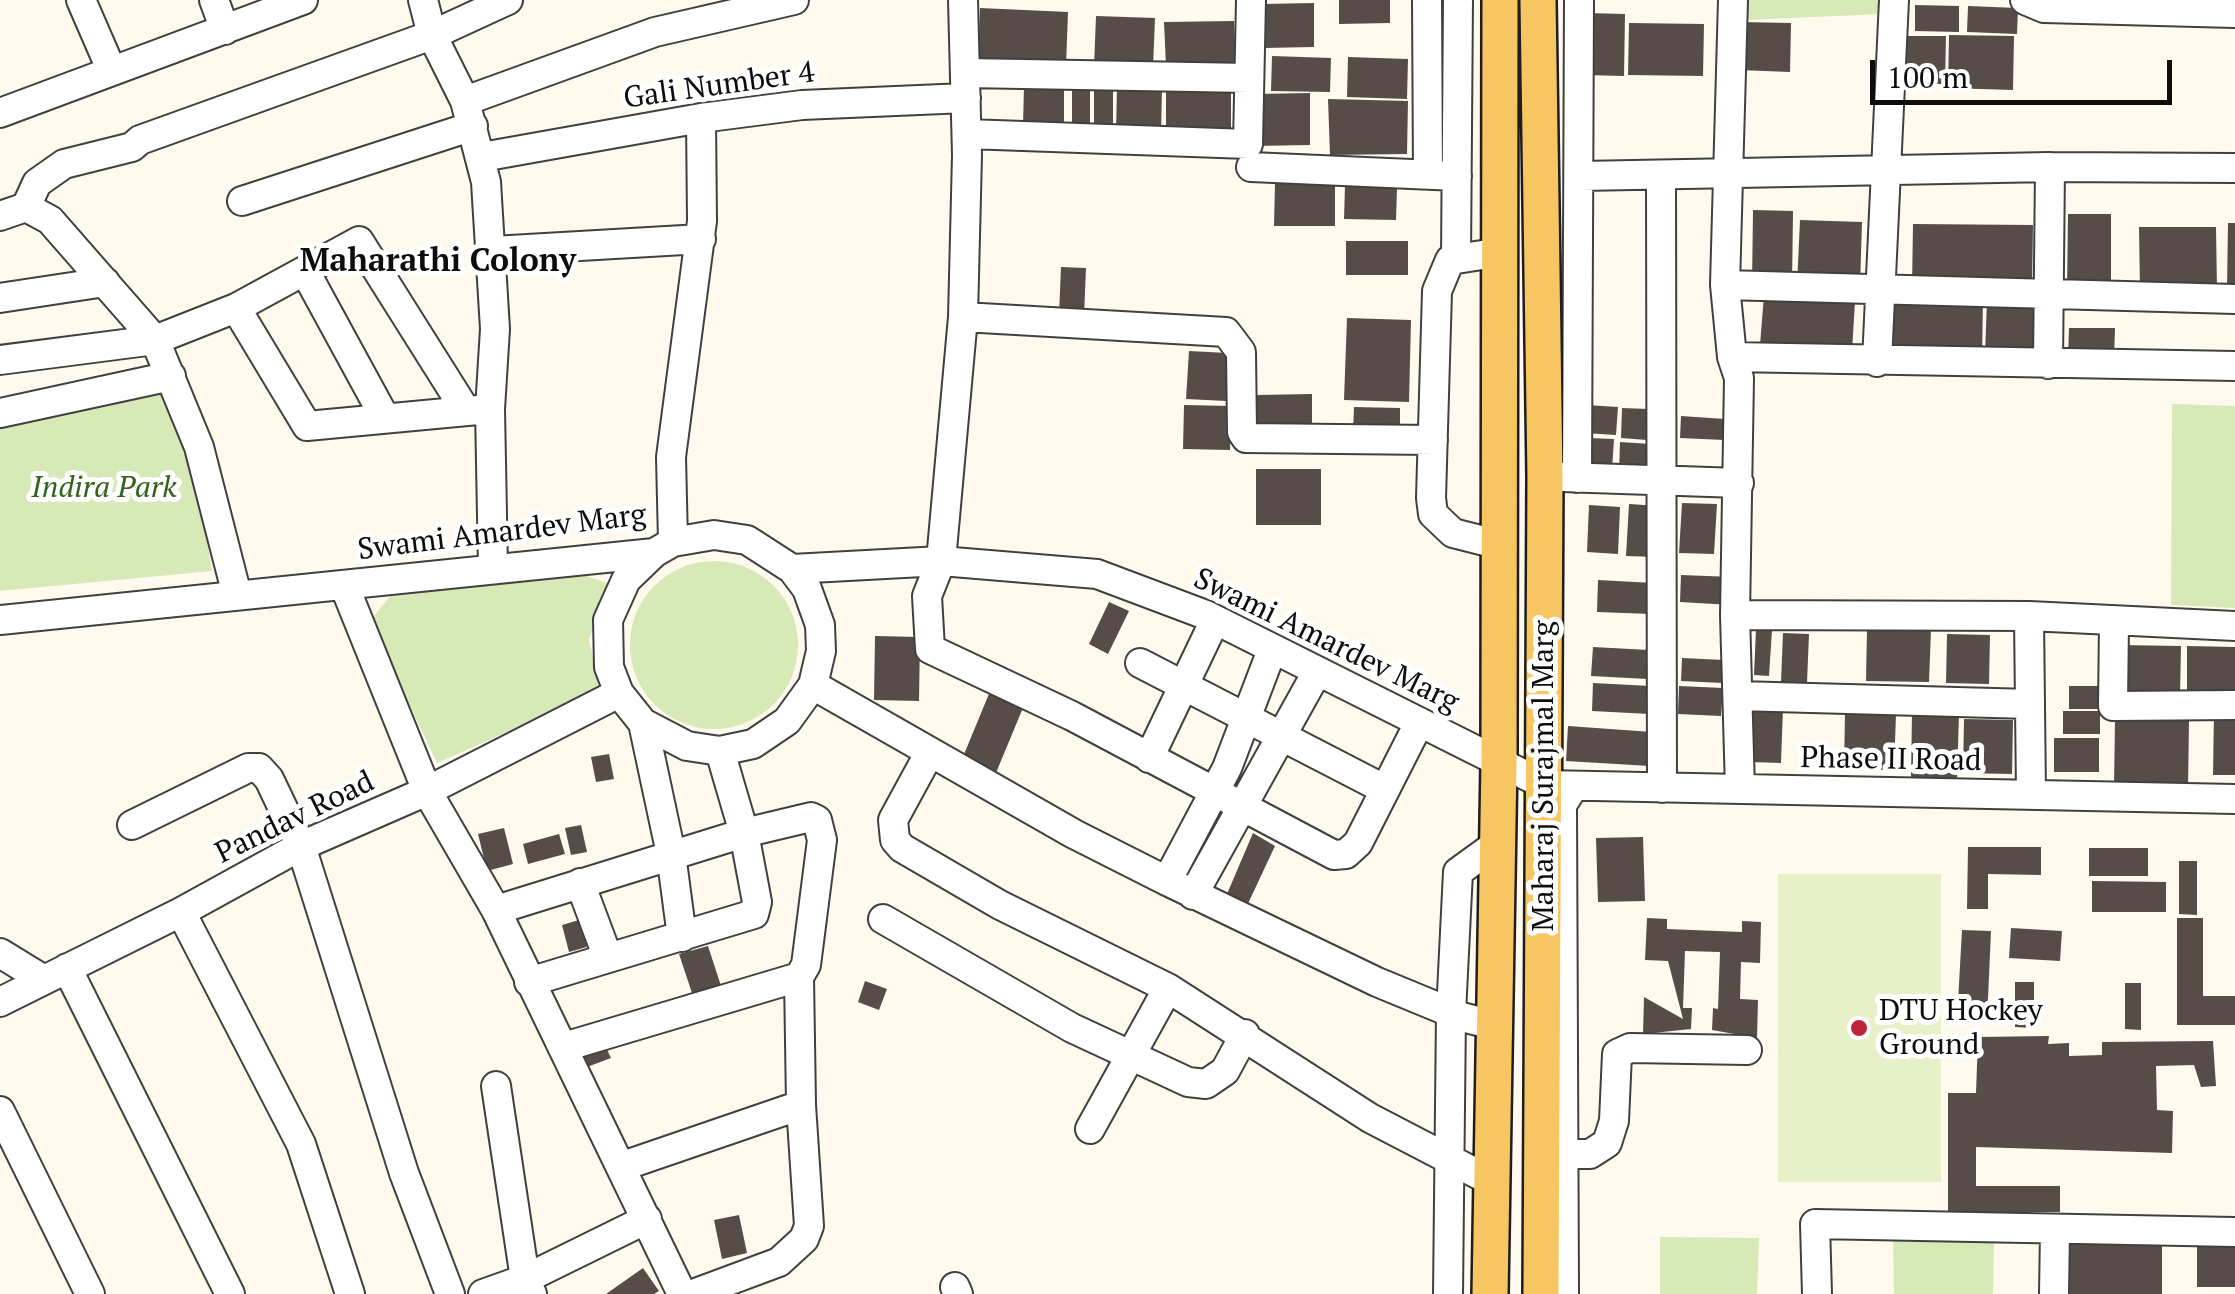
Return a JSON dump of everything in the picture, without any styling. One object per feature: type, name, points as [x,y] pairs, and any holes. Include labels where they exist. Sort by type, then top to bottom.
[{"type":"main road","points":[[1490,1294],[1497,1026],[1500,0]]},
{"type":"main road","name":"Maharaj Surajmal Marg","points":[[1538,0],[1540,259],[1561,478],[1559,786],[1541,1294]]},
{"type":"street","points":[[81,0],[110,69]]},
{"type":"street","points":[[214,0],[224,30]]},
{"type":"street","points":[[0,112],[303,0]]},
{"type":"street","points":[[423,0],[432,34],[469,113],[482,157],[493,251],[478,410],[494,569]]},
{"type":"street","points":[[237,595],[198,447],[155,340],[50,220],[13,211],[37,183],[64,164],[132,147],[140,140],[432,34],[508,0]]},
{"type":"street","points":[[242,200],[469,113],[655,32],[794,0]]},
{"type":"street","points":[[963,0],[967,134],[963,317],[940,561],[927,596],[930,649],[1340,856],[1358,843],[1382,788],[1419,723]]},
{"type":"street","points":[[967,134],[1248,144],[1252,0]]},
{"type":"street","points":[[1427,0],[1428,174]]},
{"type":"street","points":[[1456,258],[1458,0]]},
{"type":"street","points":[[1579,0],[1580,261],[1561,478],[1664,484],[1739,483]]},
{"type":"street","points":[[1733,0],[1725,286],[1732,356],[1739,378],[1736,615],[1740,789]]},
{"type":"street","points":[[1877,362],[1894,0]]},
{"type":"street","points":[[2025,0],[2044,8],[2235,13]]},
{"type":"street","name":"Gali Number 4","points":[[482,157],[701,118],[966,86],[1249,78]]},
{"type":"street","points":[[701,118],[701,239],[664,548],[626,580],[608,620],[609,667],[619,693],[643,723],[686,746],[720,751],[753,744],[788,721],[813,685],[821,651],[820,625],[807,589],[792,569]]},
{"type":"street","points":[[1250,167],[1457,176]]},
{"type":"street","points":[[1581,176],[2050,167],[2235,168]]},
{"type":"street","points":[[2048,364],[2050,167]]},
{"type":"street","points":[[1661,175],[1662,788]]},
{"type":"street","points":[[493,251],[701,239]]},
{"type":"street","points":[[0,360],[155,340],[236,308],[359,241],[478,410]]},
{"type":"street","points":[[1500,544],[1453,533],[1433,514],[1432,440],[1436,291],[1442,271],[1456,258],[1501,252]]},
{"type":"street","points":[[1540,259],[1580,261]]},
{"type":"street","points":[[306,273],[386,418]]},
{"type":"street","points":[[0,298],[105,282]]},
{"type":"street","points":[[1725,286],[2235,299]]},
{"type":"street","points":[[236,308],[307,426],[478,410]]},
{"type":"street","points":[[963,317],[1226,332],[1242,352],[1246,438],[1432,440]]},
{"type":"street","points":[[1732,356],[1877,362],[2235,366]]},
{"type":"street","points":[[0,413],[171,376]]},
{"type":"street","name":"Swami Amardev Marg","points":[[0,620],[494,569],[664,548],[714,534],[747,540],[792,569],[940,561],[1097,574],[1215,620],[1499,762],[1559,786]]},
{"type":"street","points":[[344,585],[427,791],[496,910],[624,1166],[682,1294]]},
{"type":"street","points":[[1736,615],[2029,616],[2235,626]]},
{"type":"street","points":[[2029,616],[2031,795]]},
{"type":"street","points":[[1150,758],[1215,620]]},
{"type":"street","points":[[2114,622],[2112,706],[2235,706]]},
{"type":"street","points":[[1167,881],[1213,793],[1272,650]]},
{"type":"street","points":[[1140,664],[1382,788]]},
{"type":"street","points":[[1193,895],[1317,672]]},
{"type":"street","points":[[813,685],[1193,895],[1451,1013],[1497,1026]]},
{"type":"street","name":"Pandav Road","points":[[0,1002],[181,912],[302,846],[427,791],[619,693]]},
{"type":"street","points":[[1738,696],[2030,704]]},
{"type":"street","points":[[643,723],[671,854],[682,936]]},
{"type":"street","points":[[529,982],[754,914],[744,833],[720,751]]},
{"type":"street","points":[[930,752],[893,820],[895,840],[902,848],[1000,905],[1168,988],[1370,1118],[1493,1182]]},
{"type":"street","points":[[132,825],[248,768],[259,768],[269,779],[302,846],[404,1173],[450,1294]]},
{"type":"street","points":[[1559,786],[1566,1154],[1564,1294]]},
{"type":"street","name":"Phase II Road","points":[[1559,786],[2235,799]]},
{"type":"street","points":[[496,910],[671,854],[811,816],[821,828],[814,918],[806,965],[799,977],[800,1105],[809,1226],[804,1239],[780,1262],[693,1294]]},
{"type":"street","points":[[1448,1294],[1451,1013],[1458,872],[1498,843]]},
{"type":"street","points":[[580,883],[608,958]]},
{"type":"street","points":[[181,912],[301,1144],[350,1294]]},
{"type":"street","points":[[883,919],[1130,1057],[1188,1082],[1206,1084],[1225,1071],[1245,1034]]},
{"type":"street","points":[[0,952],[55,974],[230,1294]]},
{"type":"street","points":[[564,1046],[799,977]]},
{"type":"street","points":[[1090,1129],[1168,988]]},
{"type":"street","points":[[1566,1154],[1590,1154],[1607,1143],[1614,1121],[1616,1054],[1630,1048],[1747,1050]]},
{"type":"street","points":[[496,1086],[528,1287]]},
{"type":"street","points":[[624,1166],[800,1105]]},
{"type":"street","points":[[0,1111],[90,1294]]},
{"type":"street","points":[[483,1294],[528,1287],[647,1219]]},
{"type":"street","points":[[1817,1294],[1815,1224],[2235,1232]]},
{"type":"street","points":[[2054,1294],[2055,1231]]},
{"type":"green space","points":[[1744,0],[1883,0],[1883,14],[1745,20]]},
{"type":"green space","name":"Indira Park","points":[[159,382],[192,451],[212,571],[0,591],[0,418]]},
{"type":"green space","points":[[2172,404],[2235,406],[2235,608],[2171,605]]},
{"type":"green space","points":[[714,561],[746,567],[774,585],[792,613],[798,645],[792,677],[774,705],[746,723],[714,729],[682,723],[654,705],[636,677],[630,645],[636,613],[654,585],[682,567]]},
{"type":"green space","points":[[575,572],[610,584],[589,639],[600,691],[437,763],[370,621],[400,584]]},
{"type":"green space","name":"DTU Hockey Ground","points":[[1778,874],[1941,874],[1941,1182],[1778,1182]]},
{"type":"green space","points":[[1893,1232],[1994,1240],[1993,1294],[1894,1294]]},
{"type":"green space","points":[[1660,1237],[1759,1238],[1757,1294],[1660,1294]]},
{"type":"building","points":[[1339,0],[1390,0],[1390,23],[1339,24]]},
{"type":"building","points":[[1314,3],[1314,47],[1264,48],[1263,4]]},
{"type":"building","points":[[1915,5],[1959,6],[1959,32],[1915,31]]},
{"type":"building","points":[[1968,6],[2018,8],[2017,34],[1967,32]]},
{"type":"building","points":[[980,8],[1068,12],[1066,67],[978,64]]},
{"type":"building","points":[[1586,13],[1625,14],[1624,76],[1585,75]]},
{"type":"building","points":[[1096,16],[1155,18],[1153,68],[1094,67]]},
{"type":"building","points":[[1234,21],[1236,66],[1166,66],[1164,22]]},
{"type":"building","points":[[1740,22],[1791,23],[1790,72],[1739,70]]},
{"type":"building","points":[[1629,23],[1704,24],[1703,76],[1628,75]]},
{"type":"building","points":[[1949,35],[2014,36],[2013,90],[1948,88]]},
{"type":"building","points":[[1907,36],[1946,36],[1945,84],[1906,84]]},
{"type":"building","points":[[1272,56],[1331,58],[1330,92],[1271,91]]},
{"type":"building","points":[[1348,57],[1408,59],[1407,99],[1347,97]]},
{"type":"building","points":[[1072,80],[1090,80],[1090,129],[1072,129]]},
{"type":"building","points":[[1166,81],[1231,81],[1231,139],[1166,135]]},
{"type":"building","points":[[1094,85],[1113,85],[1113,135],[1094,135]]},
{"type":"building","points":[[1024,86],[1064,86],[1064,126],[1023,126]]},
{"type":"building","points":[[1117,86],[1162,87],[1161,136],[1116,134]]},
{"type":"building","points":[[1310,93],[1310,145],[1254,146],[1253,94]]},
{"type":"building","points":[[1328,99],[1408,101],[1407,154],[1330,155]]},
{"type":"building","points":[[1275,182],[1335,183],[1335,226],[1274,226]]},
{"type":"building","points":[[1345,186],[1397,188],[1396,220],[1344,219]]},
{"type":"building","points":[[1753,210],[1793,211],[1792,286],[1752,286]]},
{"type":"building","points":[[2068,214],[2111,214],[2111,295],[2067,295]]},
{"type":"building","points":[[1800,220],[1862,222],[1860,287],[1797,285]]},
{"type":"building","points":[[2228,223],[2235,223],[2235,289],[2227,289]]},
{"type":"building","points":[[1913,224],[2033,225],[2032,288],[1912,287]]},
{"type":"building","points":[[2139,227],[2216,227],[2217,290],[2140,290]]},
{"type":"building","points":[[1346,241],[1408,241],[1408,275],[1346,275]]},
{"type":"building","points":[[1061,267],[1086,268],[1084,316],[1059,315]]},
{"type":"building","points":[[1883,294],[1983,296],[1982,362],[1882,361]]},
{"type":"building","points":[[1764,295],[1855,302],[1852,351],[1760,345]]},
{"type":"building","points":[[1987,299],[2039,301],[2037,357],[1985,355]]},
{"type":"building","points":[[1347,318],[1411,320],[1409,402],[1344,400]]},
{"type":"building","points":[[2069,328],[2115,328],[2114,358],[2068,358]]},
{"type":"building","points":[[1189,351],[1228,353],[1226,401],[1186,399]]},
{"type":"building","points":[[1312,394],[1312,429],[1257,429],[1257,395]]},
{"type":"building","points":[[1184,405],[1231,406],[1230,450],[1183,449]]},
{"type":"building","points":[[1586,405],[1618,407],[1616,435],[1584,433]]},
{"type":"building","points":[[1354,407],[1400,408],[1400,433],[1353,432]]},
{"type":"building","points":[[1622,408],[1648,409],[1647,440],[1621,438]]},
{"type":"building","points":[[1681,416],[1725,419],[1724,440],[1680,438]]},
{"type":"building","points":[[1588,438],[1614,439],[1612,470],[1586,468]]},
{"type":"building","points":[[1620,442],[1651,444],[1650,475],[1619,473]]},
{"type":"building","points":[[1256,469],[1321,469],[1321,525],[1256,525]]},
{"type":"building","points":[[1682,503],[1717,504],[1714,554],[1679,553]]},
{"type":"building","points":[[1629,504],[1659,506],[1657,557],[1626,556]]},
{"type":"building","points":[[1589,505],[1620,507],[1618,554],[1587,552]]},
{"type":"building","points":[[1681,575],[1733,577],[1731,605],[1680,602]]},
{"type":"building","points":[[1598,580],[1653,583],[1651,614],[1597,612]]},
{"type":"building","points":[[1109,602],[1129,611],[1108,654],[1089,644]]},
{"type":"building","points":[[1756,629],[1772,630],[1769,676],[1754,675]]},
{"type":"building","points":[[1867,629],[1931,630],[1929,682],[1866,681]]},
{"type":"building","points":[[1783,633],[1809,634],[1807,683],[1781,682]]},
{"type":"building","points":[[1947,634],[1990,635],[1989,684],[1946,683]]},
{"type":"building","points":[[875,636],[920,637],[919,701],[874,700]]},
{"type":"building","points":[[2119,645],[2181,646],[2180,697],[2119,696]]},
{"type":"building","points":[[2187,646],[2235,647],[2235,697],[2187,697]]},
{"type":"building","points":[[1593,647],[1649,650],[1648,679],[1591,676]]},
{"type":"building","points":[[1682,658],[1724,660],[1723,683],[1681,681]]},
{"type":"building","points":[[1593,683],[1651,686],[1649,714],[1592,711]]},
{"type":"building","points":[[1679,686],[1723,688],[1721,716],[1678,714]]},
{"type":"building","points":[[2069,686],[2100,686],[2100,709],[2069,709]]},
{"type":"building","points":[[991,689],[1025,703],[993,780],[960,764]]},
{"type":"building","points":[[1753,706],[1783,708],[1781,763],[1750,762]]},
{"type":"building","points":[[2063,711],[2100,711],[2100,734],[2063,734]]},
{"type":"building","points":[[2214,711],[2235,711],[2235,775],[2213,775]]},
{"type":"building","points":[[1912,712],[1959,713],[1957,781],[1911,779]]},
{"type":"building","points":[[1845,713],[1896,714],[1894,770],[1844,769]]},
{"type":"building","points":[[1964,719],[2013,720],[2012,774],[1963,773]]},
{"type":"building","points":[[2115,719],[2189,721],[2188,789],[2114,787]]},
{"type":"building","points":[[1568,726],[1652,732],[1650,766],[1566,761]]},
{"type":"building","points":[[2054,738],[2099,738],[2099,772],[2054,772]]},
{"type":"building","points":[[609,754],[614,779],[596,782],[591,757]]},
{"type":"building","points":[[581,825],[587,852],[571,855],[565,828]]},
{"type":"building","points":[[504,828],[513,864],[487,871],[478,834]]},
{"type":"building","points":[[1253,833],[1275,846],[1245,910],[1224,901]]},
{"type":"building","points":[[559,834],[565,854],[528,864],[523,844]]},
{"type":"building","points":[[1643,837],[1645,901],[1598,902],[1596,838]]},
{"type":"building","points":[[1968,847],[2041,847],[2041,875],[1988,874],[1988,909],[1967,909]]},
{"type":"building","points":[[2089,848],[2148,848],[2148,876],[2089,876]]},
{"type":"building","points":[[2179,861],[2197,861],[2197,915],[2179,914]]},
{"type":"building","points":[[2092,881],[2166,882],[2166,912],[2092,912]]},
{"type":"building","points":[[1647,918],[1667,919],[1667,929],[1742,932],[1742,921],[1761,922],[1760,963],[1741,962],[1740,999],[1758,1000],[1757,1038],[1712,1030],[1713,1008],[1718,1009],[1720,952],[1685,951],[1683,1008],[1692,1008],[1691,1029],[1643,1034],[1644,997],[1683,1019],[1668,961],[1645,960]]},
{"type":"building","points":[[2177,918],[2203,918],[2203,996],[2235,996],[2235,1025],[2177,1025]]},
{"type":"building","points":[[579,920],[587,947],[569,952],[562,925]]},
{"type":"building","points":[[2011,928],[2062,931],[2060,961],[2009,958]]},
{"type":"building","points":[[1962,930],[1991,931],[1987,1021],[1957,1020]]},
{"type":"building","points":[[708,946],[722,989],[693,996],[679,954]]},
{"type":"building","points":[[865,981],[887,989],[879,1010],[858,1002]]},
{"type":"building","points":[[2015,982],[2034,982],[2034,1028],[2015,1027]]},
{"type":"building","points":[[2125,983],[2141,983],[2141,1030],[2125,1029]]},
{"type":"building","points":[[2049,1036],[2048,1044],[2069,1043],[2069,1056],[2102,1055],[2102,1042],[2213,1041],[2216,1086],[2201,1087],[2194,1065],[2156,1066],[2157,1110],[2173,1111],[2172,1153],[1976,1147],[1976,1186],[2060,1186],[2060,1212],[1948,1212],[1948,1093],[1976,1093],[1978,1037]]},
{"type":"building","points":[[601,1037],[611,1058],[587,1067],[576,1046]]},
{"type":"building","points":[[739,1215],[747,1253],[722,1259],[714,1220]]},
{"type":"building","points":[[2064,1237],[2162,1237],[2162,1294],[2064,1294]]},
{"type":"building","points":[[2197,1237],[2235,1237],[2235,1287],[2197,1287]]},
{"type":"building","points":[[643,1268],[659,1291],[606,1294]]},
{"type":"place","name":"DTU Hockey Ground","points":[[1859,1028]]},
{"type":"district","name":"Maharathi Colony","points":[[438,262]]}]
